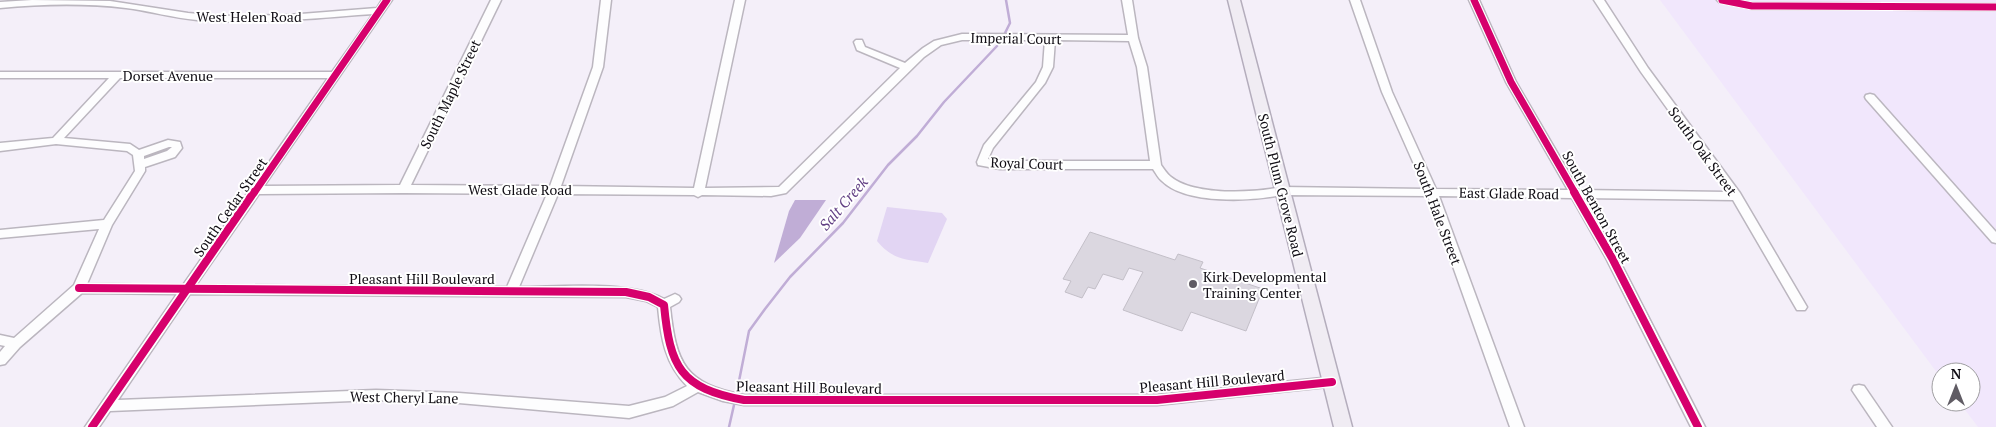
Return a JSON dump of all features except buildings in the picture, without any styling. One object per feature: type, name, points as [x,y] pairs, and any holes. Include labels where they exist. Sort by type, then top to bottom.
[{"type":"main road","name":"South Plum Grove Road","points":[[1234,0],[1343,427]]},
{"type":"street","name":"South Cedar Street","points":[[92,427],[387,0]]},
{"type":"street","name":"South Maple Street","points":[[404,189],[496,0]]},
{"type":"street","points":[[512,290],[555,189],[598,67],[606,0]]},
{"type":"street","points":[[698,193],[740,0]]},
{"type":"street","points":[[1128,0],[1133,38],[1142,67],[1156,165],[1166,180],[1183,189],[1203,194],[1262,196],[1282,191]]},
{"type":"street","name":"South Hale Street","points":[[1355,0],[1387,92],[1432,192],[1517,427]]},
{"type":"street","name":"South Benton Street","points":[[1474,0],[1512,82],[1612,258],[1698,427]]},
{"type":"street","name":"South Oak Street","points":[[1599,0],[1644,70],[1736,196],[1801,307]]},
{"type":"street","points":[[1722,0],[1752,6],[1996,7]]},
{"type":"street","name":"West Helen Road","points":[[0,5],[52,2],[91,3],[126,6],[194,17],[234,19],[268,19],[379,11]]},
{"type":"street","name":"Imperial Court","points":[[782,190],[926,49],[942,40],[962,37],[1133,38]]},
{"type":"street","name":"Royal Court","points":[[1050,38],[1048,67],[1040,83],[988,147],[982,162],[1000,165],[1156,165]]},
{"type":"street","points":[[858,42],[860,48],[907,67]]},
{"type":"street","name":"Dorset Avenue","points":[[0,75],[335,75]]},
{"type":"street","points":[[56,141],[117,75]]},
{"type":"street","points":[[1870,97],[1996,239]]},
{"type":"street","points":[[0,147],[56,141],[130,148],[139,159],[140,171],[107,224],[78,288],[16,343],[0,360]]},
{"type":"street","name":"West Glade Road","points":[[256,190],[555,189],[698,193],[771,192],[782,190]]},
{"type":"street","name":"East Glade Road","points":[[1282,191],[1736,196]]},
{"type":"street","points":[[0,234],[107,224]]},
{"type":"street","name":"Pleasant Hill Boulevard","points":[[78,288],[626,292],[649,297],[664,305],[665,324],[675,363],[697,387],[722,397],[744,400],[1096,401],[1181,399],[1332,382]]},
{"type":"street","points":[[664,305],[676,299]]},
{"type":"street","points":[[0,340],[16,343]]},
{"type":"street","name":"West Cheryl Lane","points":[[106,406],[376,395],[459,398],[629,412],[668,402],[697,387]]},
{"type":"street","points":[[1859,390],[1884,427]]},
{"type":"shaded area","points":[[1660,0],[1996,0],[1996,427],[1978,427],[1967,412],[1981,412],[1981,362],[1931,362],[1931,365]]},
{"type":"shaded area","points":[[795,200],[826,200],[800,238],[774,263],[789,211]]},
{"type":"shaded area","points":[[887,207],[942,213],[947,219],[928,263],[900,258],[888,252],[877,241]]},
{"type":"waterway","name":"Salt Creek","points":[[1004,35],[1010,23],[1006,0]]},
{"type":"waterway","name":"Salt Creek","points":[[737,391],[749,331],[765,309],[790,277],[843,223],[888,165],[917,136],[944,102],[997,46]]},
{"type":"waterway","name":"Salt Creek","points":[[729,427],[734,405]]},
{"type":"cycle path","points":[[92,427],[387,0]]},
{"type":"cycle path","points":[[1474,0],[1511,82],[1612,258],[1698,427]]},
{"type":"cycle path","points":[[1722,0],[1752,6],[1996,7]]},
{"type":"cycle path","points":[[79,288],[626,292],[649,297],[664,305],[669,344],[674,359],[682,372],[692,382],[705,390],[744,400],[1157,400],[1332,382]]},
{"type":"place","name":"Kirk Developmental Training Center","points":[[1193,284]]}]
